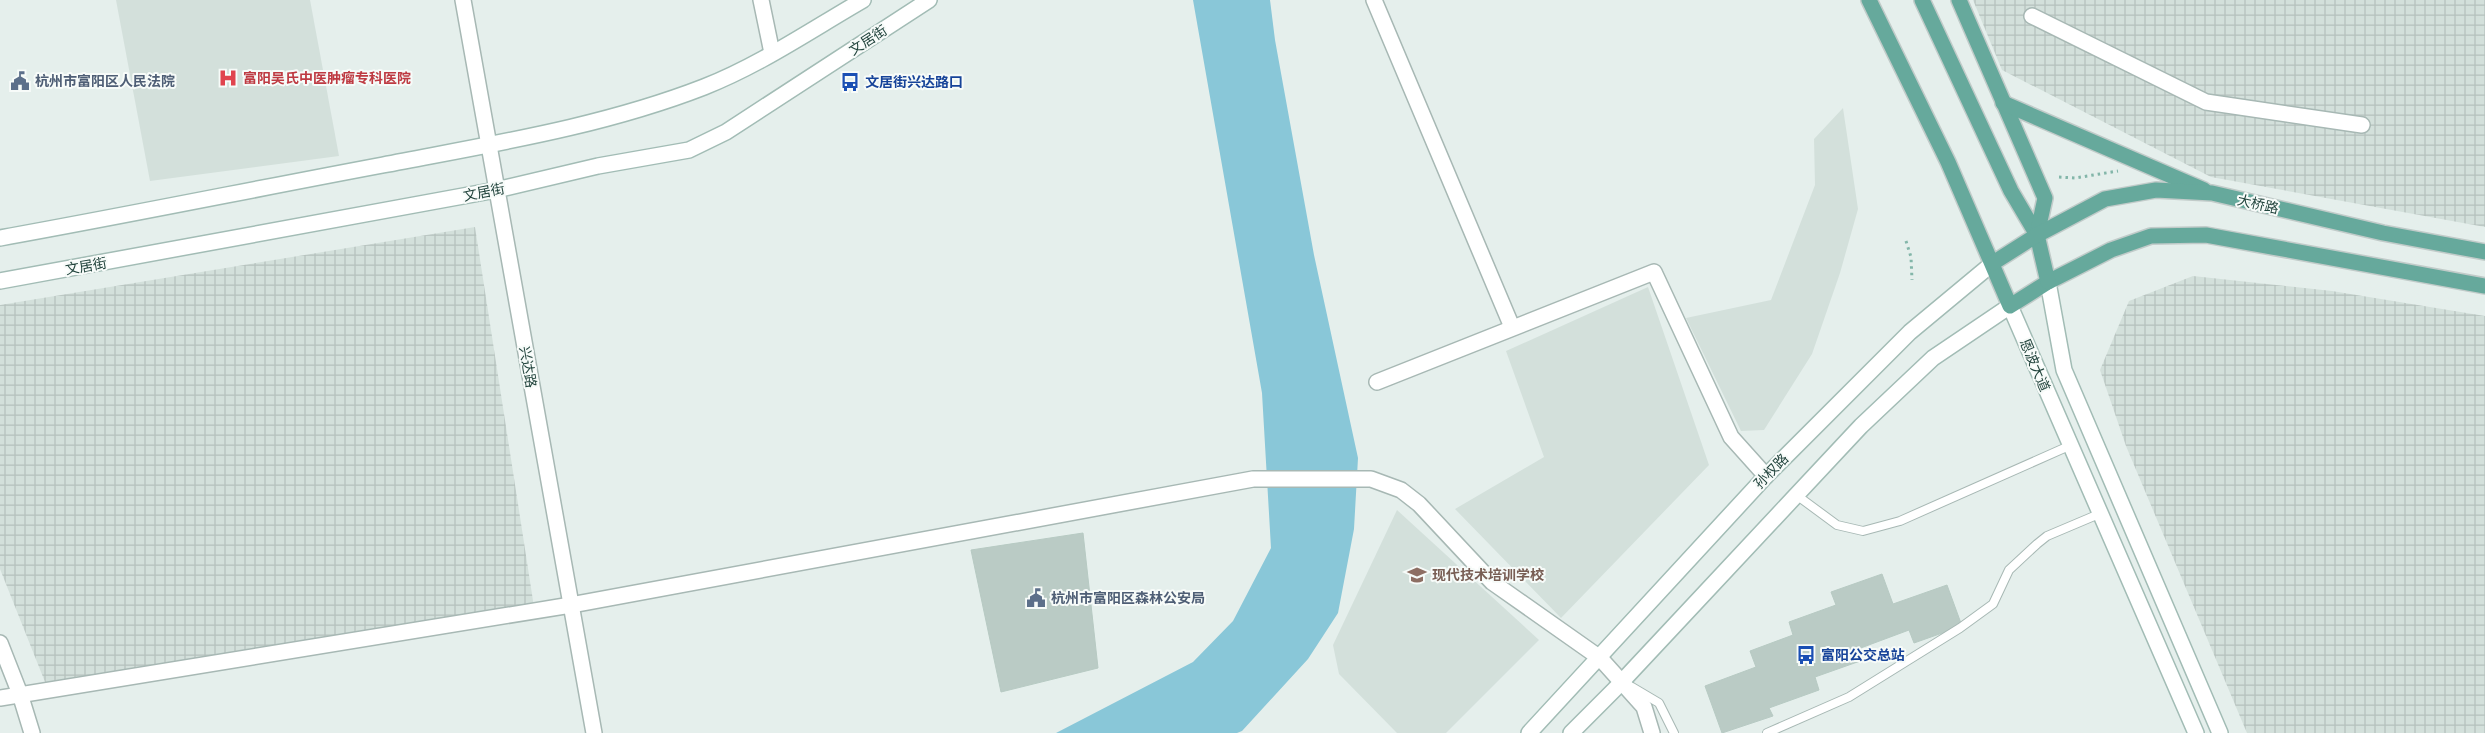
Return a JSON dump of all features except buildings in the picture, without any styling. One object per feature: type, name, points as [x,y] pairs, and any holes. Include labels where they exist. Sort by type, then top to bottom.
[{"type":"main road","name":"兴达路","points":[[463,0],[594,733]]},
{"type":"main road","points":[[761,0],[772,53]]},
{"type":"main road","points":[[0,238],[488,145],[575,127],[648,107],[706,86],[772,53],[863,0]]},
{"type":"main road","name":"文居街","points":[[0,281],[496,190],[598,166],[689,150],[726,132],[929,0]]},
{"type":"main road","points":[[1374,0],[1512,327]]},
{"type":"main road","name":"恩波大道","points":[[1870,0],[1948,162],[1993,263],[2099,514],[2196,733]]},
{"type":"main road","name":"恩波大道","points":[[1922,0],[2011,191],[2037,235],[2048,282],[2064,370],[2220,733]]},
{"type":"main road","points":[[1959,0],[2045,198],[2037,235]]},
{"type":"main road","points":[[2032,16],[2206,102],[2362,125]]},
{"type":"main road","points":[[2003,102],[2212,193]]},
{"type":"main road","name":"大桥路","points":[[2037,235],[2105,199],[2156,190],[2212,193],[2383,233],[2485,252]]},
{"type":"main road","name":"孙权路","points":[[1529,733],[1766,476],[1910,332],[1993,263],[2037,235]]},
{"type":"main road","points":[[1571,733],[1861,426],[1932,358],[2048,282],[2111,250],[2152,236],[2206,235],[2485,286]]},
{"type":"main road","points":[[1377,382],[1654,272],[1731,437],[1766,476]]},
{"type":"main road","points":[[0,698],[571,605],[1253,479],[1371,479],[1401,490],[1418,504],[1492,582],[1600,658],[1644,707],[1652,733]]},
{"type":"main road","points":[[0,643],[20,694],[32,733]]},
{"type":"lane","points":[[1796,494],[1836,525],[1863,531],[1900,521],[2070,446]]},
{"type":"lane","points":[[1767,733],[1849,697],[1960,628],[1993,604],[2009,570],[2037,544],[2047,536],[2099,514]]},
{"type":"lane","points":[[1622,681],[1659,702],[1674,733]]},
{"type":"path","points":[[2059,177],[2075,178],[2121,170]]},
{"type":"path","points":[[1906,240],[1911,257],[1912,280]]},
{"type":"shaded area","name":"富阳吴氏中医肿瘤专科医院","points":[[116,0],[310,0],[339,156],[150,181]]},
{"type":"shaded area","points":[[1973,0],[2485,0],[2485,227],[2211,177],[2002,70]]},
{"type":"shaded area","points":[[1843,108],[1858,209],[1840,273],[1812,354],[1764,430],[1741,431],[1686,318],[1771,300],[1815,185],[1814,139]]},
{"type":"shaded area","points":[[475,227],[534,607],[47,687],[0,569],[0,305]]},
{"type":"shaded area","points":[[2193,276],[2332,291],[2485,316],[2485,733],[2247,733],[2126,446],[2100,370],[2129,301]]},
{"type":"shaded area","points":[[1648,287],[1709,465],[1561,618],[1455,509],[1544,457],[1506,351]]},
{"type":"shaded area","name":"现代技术培训学校","points":[[1397,510],[1539,640],[1446,733],[1397,733],[1339,674],[1333,645]]},
{"type":"water","points":[[1193,0],[1270,0],[1275,40],[1314,255],[1358,458],[1354,529],[1338,613],[1308,659],[1242,731],[1237,733],[1056,733],[1193,662],[1233,621],[1271,548],[1262,393]]},
{"type":"place","name":"富阳吴氏中医肿瘤专科医院","points":[[228,78]]},
{"type":"place","name":"杭州市富阳区人民法院","points":[[20,81]]},
{"type":"place","name":"文居街兴达路口","points":[[850,82]]},
{"type":"place","name":"现代技术培训学校","points":[[1417,575]]},
{"type":"place","name":"杭州市富阳区森林公安局","points":[[1036,598]]},
{"type":"place","name":"富阳公交总站","points":[[1806,655]]}]
